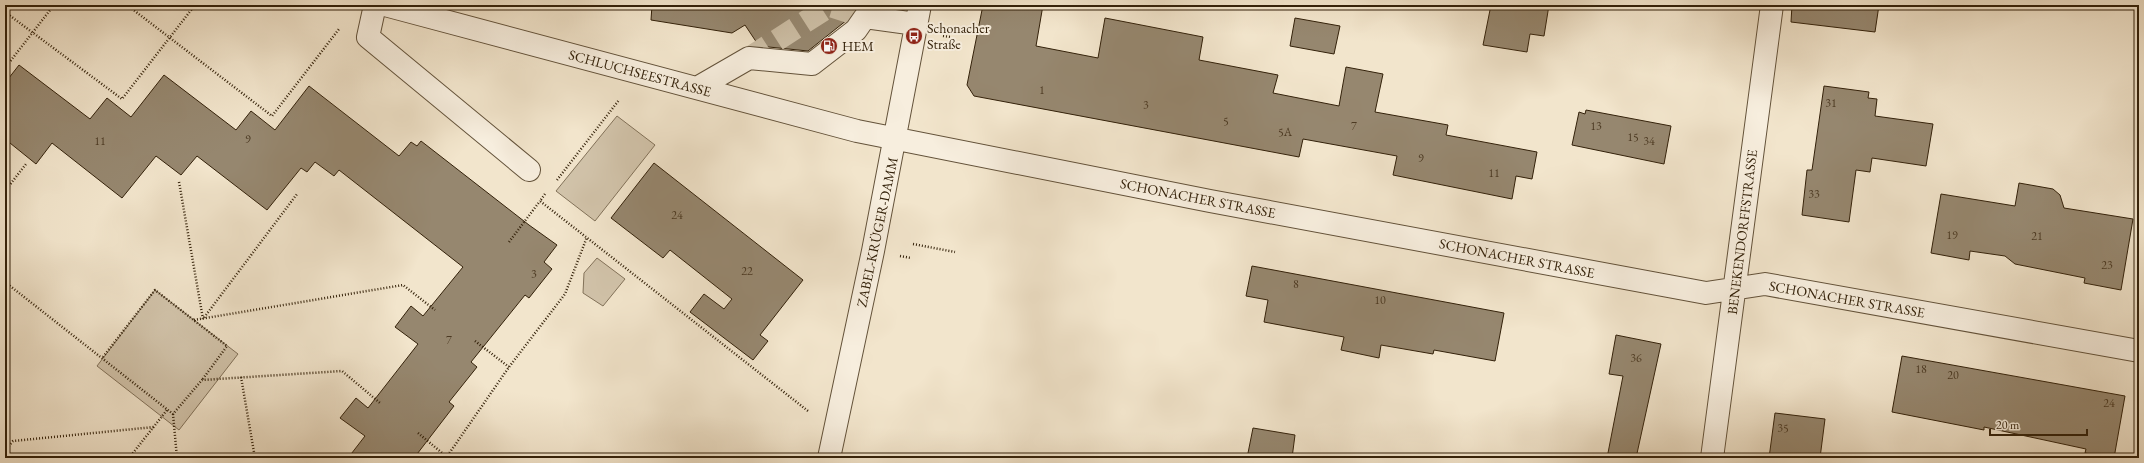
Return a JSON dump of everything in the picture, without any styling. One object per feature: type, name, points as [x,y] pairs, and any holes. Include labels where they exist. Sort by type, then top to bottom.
[{"type":"street","points":[[375,5],[368,37],[528,170]]},
{"type":"street","name":"SCHLUCHSEESTRASSE","points":[[386,5],[857,131],[896,139]]},
{"type":"street","name":"BENEKENDORFFSTRASSE","points":[[1712,458],[1772,5]]},
{"type":"street","points":[[697,88],[749,58],[812,64],[856,30],[864,17],[918,14]]},
{"type":"street","name":"ZABEL-KRÜGER-DAMM","points":[[828,458],[896,139],[918,14]]},
{"type":"street","name":"SCHONACHER STRASSE","points":[[896,139],[1218,202],[1706,293],[1765,284],[2139,351]]},
{"type":"path","points":[[5,68],[54,5]]},
{"type":"path","points":[[126,5],[272,116],[339,29]]},
{"type":"path","points":[[5,12],[122,99],[195,5]]},
{"type":"path","points":[[554,183],[619,100]]},
{"type":"path","points":[[5,191],[26,164]]},
{"type":"path","points":[[179,182],[203,319]]},
{"type":"path","points":[[508,242],[550,189]]},
{"type":"path","points":[[203,319],[298,194]]},
{"type":"path","points":[[540,201],[808,411]]},
{"type":"path","points":[[418,434],[446,457],[509,367],[565,294],[587,237]]},
{"type":"path","points":[[913,244],[955,252]]},
{"type":"path","points":[[5,282],[173,414]]},
{"type":"path","points":[[194,320],[403,285],[435,310]]},
{"type":"path","points":[[103,358],[155,290],[227,346],[202,380],[173,414],[178,458]]},
{"type":"path","points":[[475,340],[509,367]]},
{"type":"path","points":[[202,380],[342,371],[380,403]]},
{"type":"path","points":[[241,377],[255,458]]},
{"type":"path","points":[[129,458],[167,410]]},
{"type":"path","points":[[5,451],[13,441],[154,427]]},
{"type":"shaded area","points":[[617,116],[655,145],[595,221],[556,191]]},
{"type":"shaded area","points":[[597,258],[625,279],[603,306],[583,293],[584,273]]},
{"type":"shaded area","points":[[155,290],[238,354],[179,430],[97,366]]},
{"type":"building","points":[[652,5],[836,5],[847,20],[808,51],[759,46],[745,25],[732,33],[651,20]]},
{"type":"building","points":[[983,5],[1043,5],[1036,46],[1098,58],[1105,18],[1203,37],[1199,60],[1278,75],[1273,93],[1339,106],[1346,67],[1383,74],[1375,112],[1448,125],[1446,135],[1537,152],[1532,179],[1516,176],[1512,199],[1393,175],[1397,156],[1303,139],[1299,157],[974,96],[967,85]]},
{"type":"building","points":[[1491,5],[1549,5],[1544,36],[1530,34],[1527,52],[1483,45]]},
{"type":"building","points":[[1792,5],[1879,5],[1875,32],[1791,22]]},
{"type":"building","points":[[1295,18],[1340,26],[1334,54],[1290,46]]},
{"type":"building","points":[[19,65],[90,119],[107,98],[131,117],[164,75],[236,130],[251,111],[275,130],[309,86],[399,156],[411,142],[417,146],[421,141],[557,245],[544,262],[552,269],[529,298],[525,295],[471,362],[477,367],[449,402],[454,406],[414,458],[348,458],[365,436],[340,418],[356,398],[368,408],[418,344],[395,327],[411,306],[423,316],[463,267],[339,170],[334,176],[315,162],[307,172],[301,168],[267,210],[197,156],[181,175],[156,156],[122,198],[52,143],[36,164],[5,139],[5,83]]},
{"type":"building","points":[[1824,86],[1869,92],[1868,98],[1877,99],[1875,116],[1933,124],[1926,166],[1872,158],[1870,172],[1856,170],[1849,222],[1802,215],[1807,170],[1812,170]]},
{"type":"building","points":[[1586,110],[1671,126],[1664,164],[1572,145],[1579,112],[1585,114]]},
{"type":"building","points":[[654,163],[803,280],[760,335],[768,341],[753,360],[690,312],[704,294],[724,309],[732,299],[670,250],[663,258],[611,218]]},
{"type":"building","points":[[2019,183],[2053,189],[2060,195],[2064,208],[2133,219],[2121,290],[2084,283],[2085,278],[2015,264],[2005,256],[1970,251],[1969,260],[1931,253],[1941,194],[2015,206]]},
{"type":"building","points":[[1252,266],[1504,313],[1495,361],[1434,350],[1433,354],[1381,345],[1379,358],[1341,350],[1344,337],[1264,322],[1268,300],[1246,296]]},
{"type":"building","points":[[1616,335],[1661,344],[1636,458],[1607,458],[1623,376],[1609,374]]},
{"type":"building","points":[[1902,356],[2125,396],[2114,458],[2085,453],[2086,449],[1984,427],[1984,430],[1892,412]]},
{"type":"building","points":[[1775,413],[1825,419],[1820,458],[1769,458]]},
{"type":"building","points":[[1253,428],[1295,435],[1292,458],[1247,458]]},
{"type":"tunnel","points":[[749,58],[830,6],[865,17]]},
{"type":"place","name":"Schonacher Straße","points":[[914,36]]},
{"type":"place","name":"HEM","points":[[829,46]]}]
